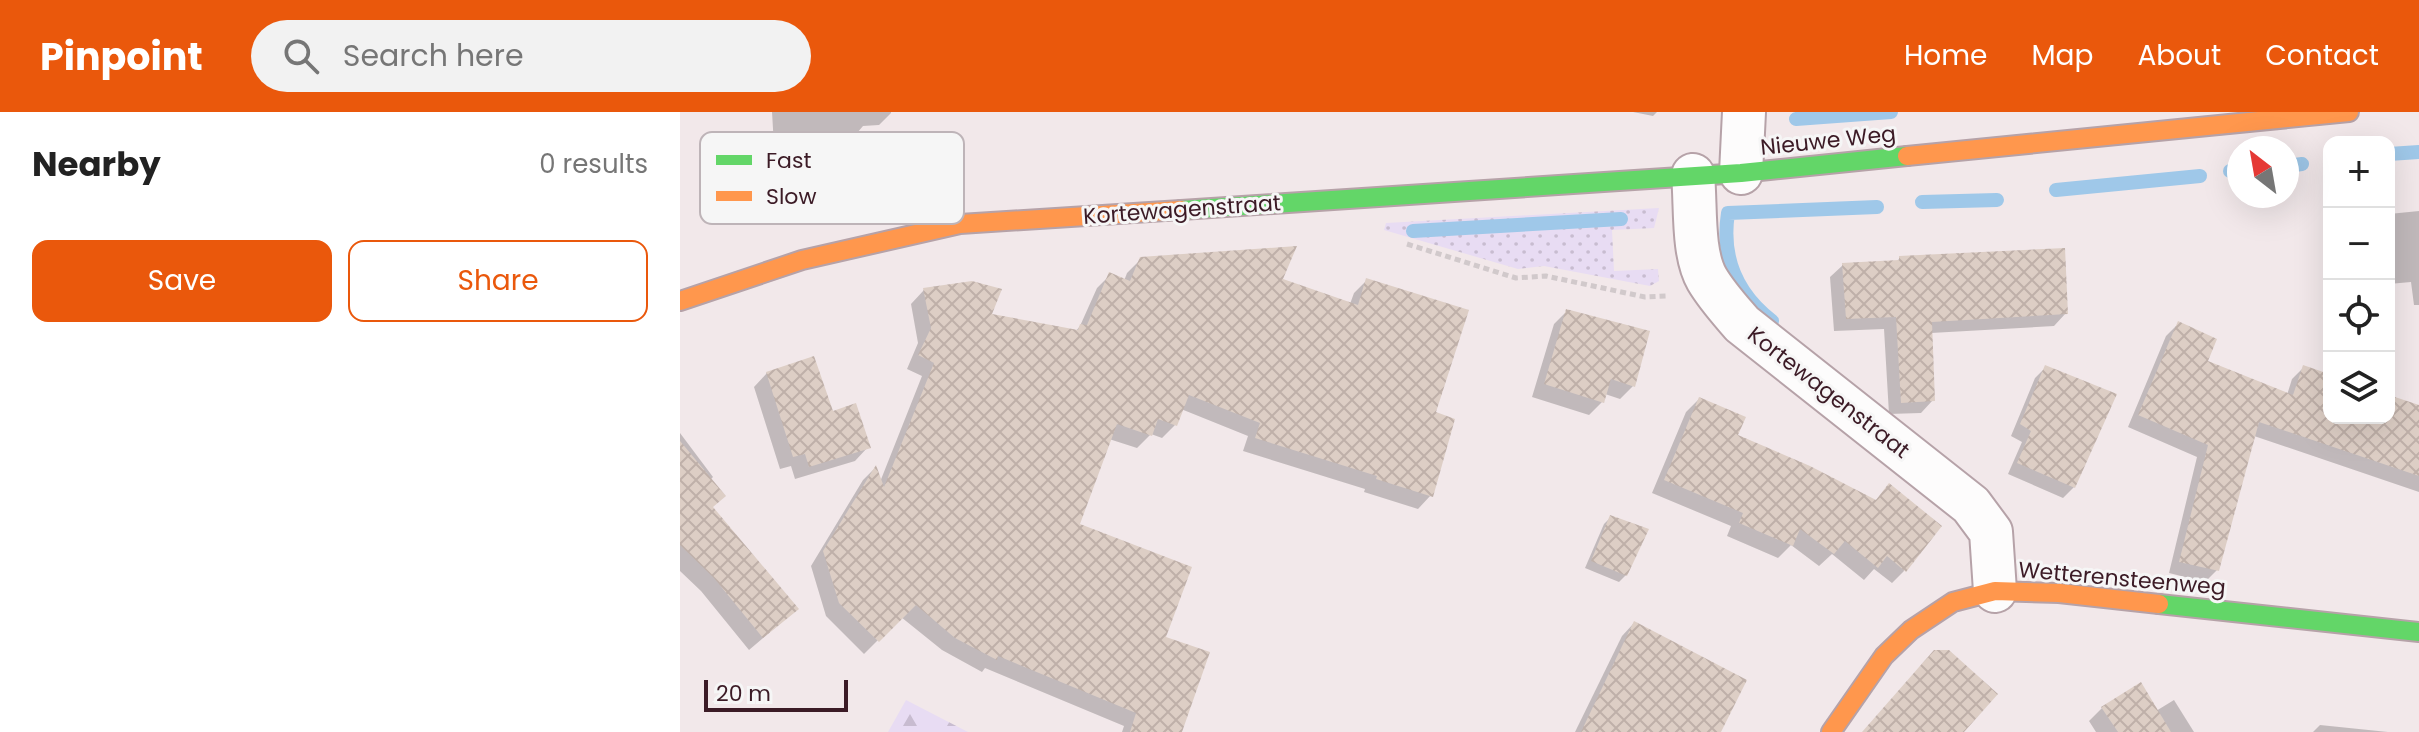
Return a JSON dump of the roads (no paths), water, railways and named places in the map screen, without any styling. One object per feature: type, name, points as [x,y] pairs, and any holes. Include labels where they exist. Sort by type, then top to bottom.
[{"type":"street","points":[[1741,173],[1744,112]]},
{"type":"street","name":"Nieuwe Weg","points":[[1741,173],[2349,112]]},
{"type":"street","name":"Kortewagenstraat","points":[[964,224],[1741,173]]},
{"type":"street","name":"Kortewagenstraat","points":[[1693,175],[1698,255],[1706,278],[1717,294],[1742,324],[1971,505],[1991,532],[1995,591]]},
{"type":"street","name":"Kortewagenstraat","points":[[680,301],[802,260],[960,224]]},
{"type":"street","name":"Wetterensteenweg","points":[[1831,732],[1884,656],[1911,630],[1953,602],[1995,591],[2059,593],[2419,632]]},
{"type":"waterway","points":[[1796,119],[1891,112]]},
{"type":"waterway","points":[[2395,154],[2419,152]]},
{"type":"waterway","points":[[2056,190],[2200,176]]},
{"type":"waterway","points":[[1922,202],[1997,200]]},
{"type":"waterway","points":[[1772,321],[1749,299],[1734,274],[1727,245],[1728,213],[1877,207]]},
{"type":"waterway","points":[[1413,231],[1621,219]]}]
